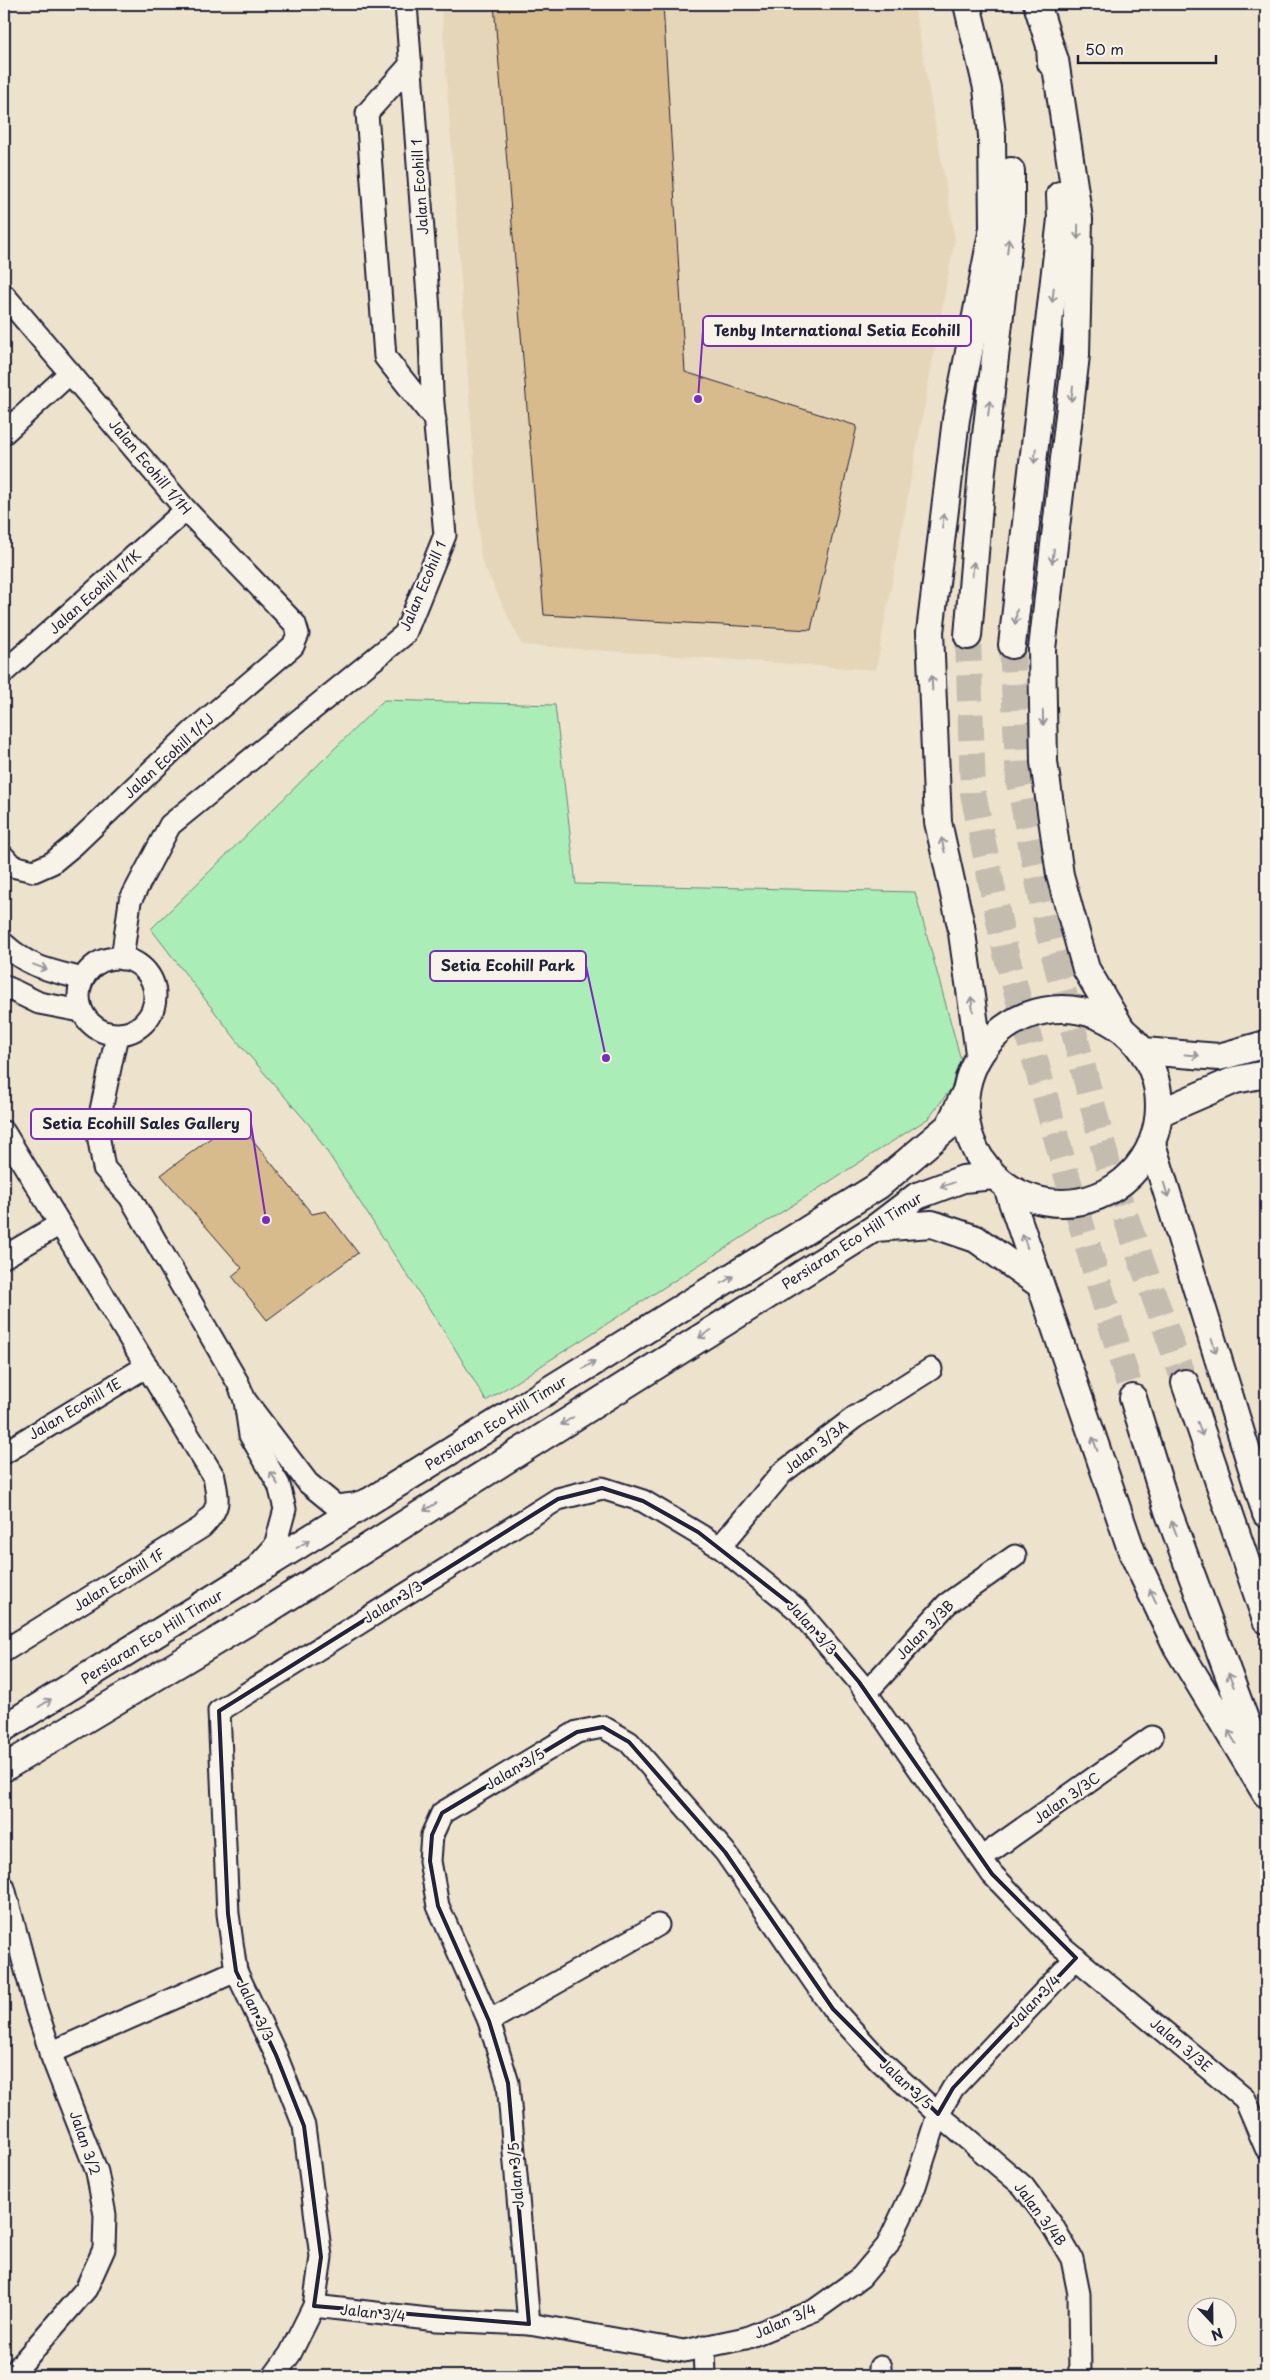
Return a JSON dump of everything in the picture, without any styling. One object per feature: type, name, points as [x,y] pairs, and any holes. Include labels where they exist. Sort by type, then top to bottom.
[{"type":"street","name":"Jalan Ecohill 1","points":[[122,959],[130,901],[170,825],[405,634],[445,535],[435,420],[429,310],[406,4]]},
{"type":"street","points":[[967,4],[988,97],[992,136],[993,228],[956,419],[930,632],[938,822],[961,926],[979,1052]]},
{"type":"street","points":[[968,636],[982,470],[1011,219],[1010,132],[994,43],[980,4]]},
{"type":"street","points":[[1037,4],[1055,60],[1079,219],[1076,355],[1042,649],[1044,762],[1060,875],[1086,969],[1121,1028],[1143,1052],[1156,1081],[1160,1113],[1152,1144],[1134,1172],[1107,1192],[1082,1201],[1056,1204],[1030,1198],[1000,1181],[987,1169],[972,1146],[965,1120],[965,1093],[969,1075],[979,1052],[992,1038],[1012,1022],[1036,1012],[1061,1009],[1093,1013],[1121,1028]]},
{"type":"street","points":[[1012,645],[1061,219],[1050,46]]},
{"type":"street","points":[[411,64],[367,113],[385,357],[435,420]]},
{"type":"street","name":"Jalan Ecohill 1/1H","points":[[4,295],[186,510],[295,624],[298,634]]},
{"type":"street","points":[[4,433],[70,373]]},
{"type":"street","name":"Jalan Ecohill 1/1K","points":[[4,672],[186,510]]},
{"type":"street","name":"Jalan Ecohill 1/1J","points":[[4,856],[12,866],[34,870],[52,863],[75,844],[192,732],[293,646],[298,634]]},
{"type":"street","points":[[4,944],[19,958],[41,969],[83,978]]},
{"type":"street","points":[[122,959],[133,962],[142,968],[154,987],[155,999],[147,1020],[139,1028],[117,1034],[96,1028],[87,1021],[81,1011],[79,1000],[83,978],[100,963],[122,959]]},
{"type":"street","points":[[4,986],[39,1003],[81,1011]]},
{"type":"street","points":[[117,1034],[97,1129],[104,1168],[130,1197],[238,1383],[245,1400],[250,1434],[279,1486],[285,1509],[275,1546],[243,1581]]},
{"type":"street","points":[[1143,1052],[1219,1057],[1266,1044]]},
{"type":"street","points":[[1160,1113],[1235,1080],[1266,1074]]},
{"type":"street","name":"Persiaran Eco Hill Timur","points":[[4,1728],[878,1186],[950,1126],[965,1093]]},
{"type":"street","points":[[4,1132],[147,1366]]},
{"type":"street","points":[[1152,1144],[1266,1514]]},
{"type":"street","name":"Persiaran Eco Hill Timur","points":[[4,1768],[263,1613],[875,1228],[917,1196],[963,1179],[1000,1181]]},
{"type":"street","points":[[1000,1181],[1039,1284],[1132,1552],[1177,1647],[1266,1794]]},
{"type":"street","points":[[4,1257],[60,1224]]},
{"type":"street","points":[[875,1228],[932,1224],[976,1238],[1039,1284]]},
{"type":"street","name":"Jalan Ecohill 1E","points":[[4,1453],[147,1366]]},
{"type":"street","name":"Jalan Ecohill 1F","points":[[4,1651],[202,1527],[216,1512],[218,1496],[214,1477],[147,1366]]},
{"type":"street","name":"Jalan 3/3A","points":[[720,1547],[782,1473],[855,1417],[931,1369]]},
{"type":"street","points":[[1185,1383],[1266,1620]]},
{"type":"street","points":[[1133,1398],[1168,1511],[1266,1775]]},
{"type":"street","points":[[245,1400],[308,1483],[321,1496],[336,1506],[354,1504],[380,1494]]},
{"type":"street","name":"Jalan 3/3","points":[[274,2376],[290,2354],[314,2306],[321,2256],[304,2126],[276,2055],[236,1971],[228,1914],[219,1711],[558,1499],[602,1488],[643,1501],[720,1547],[798,1610],[866,1693],[992,1874],[1068,1951]]},
{"type":"street","name":"Jalan 3/3B","points":[[866,1693],[947,1604],[1015,1556]]},
{"type":"street","name":"Jalan 3/5","points":[[529,2324],[508,2082],[488,2022],[438,1906],[430,1861],[432,1835],[442,1813],[577,1732],[603,1727],[629,1742],[725,1852],[833,2009],[880,2061],[938,2114]]},
{"type":"street","name":"Jalan 3/3C","points":[[981,1858],[1152,1737]]},
{"type":"street","name":"Jalan 3/2","points":[[4,1888],[50,2053],[97,2172],[104,2215],[104,2249],[86,2289],[11,2376]]},
{"type":"street","points":[[488,2022],[658,1925]]},
{"type":"street","name":"Jalan 3/4","points":[[314,2306],[437,2320],[529,2324],[684,2351],[746,2338],[814,2310],[862,2277],[887,2246],[914,2189],[938,2114],[953,2088],[1068,1951]]},
{"type":"street","name":"Jalan 3/3E","points":[[1068,1951],[1245,2100],[1266,2148]]},
{"type":"street","points":[[50,2053],[236,1971]]},
{"type":"street","name":"Jalan 3/4B","points":[[938,2114],[1023,2186],[1052,2225],[1072,2259],[1079,2294],[1080,2376]]},
{"type":"street","points":[[704,2346],[705,2376]]},
{"type":"highlighted area","points":[[602,1488],[643,1501],[698,1532],[798,1610],[859,1682],[992,1874],[1076,1958],[953,2088],[938,2114],[833,2009],[725,1852],[629,1742],[603,1727],[577,1732],[442,1813],[432,1835],[430,1861],[438,1906],[489,2021],[508,2083],[529,2324],[314,2306],[321,2257],[304,2126],[276,2055],[236,1971],[228,1914],[219,1711],[558,1499]]},
{"type":"shaded area","points":[[441,4],[914,4],[955,238],[876,670],[522,645],[481,560]]},
{"type":"green space","points":[[384,700],[555,705],[576,884],[915,892],[964,1071],[929,1118],[486,1401],[451,1342],[311,1127],[241,1046],[151,929]]},
{"type":"building","points":[[494,4],[663,4],[685,372],[857,426],[811,630],[544,615]]},
{"type":"building","points":[[236,1119],[312,1214],[326,1211],[358,1253],[267,1320],[232,1276],[242,1268],[161,1175]]},
{"type":"tunnel","points":[[968,636],[973,793],[1005,950],[1066,1173],[1133,1398]]},
{"type":"tunnel","points":[[1012,645],[1019,783],[1048,931],[1110,1173],[1185,1383]]},
{"type":"place","name":"Tenby International Setia Ecohill","points":[[698,399]]},
{"type":"place","name":"Setia Ecohill Park","points":[[606,1058]]},
{"type":"place","name":"Setia Ecohill Sales Gallery","points":[[266,1220]]}]
